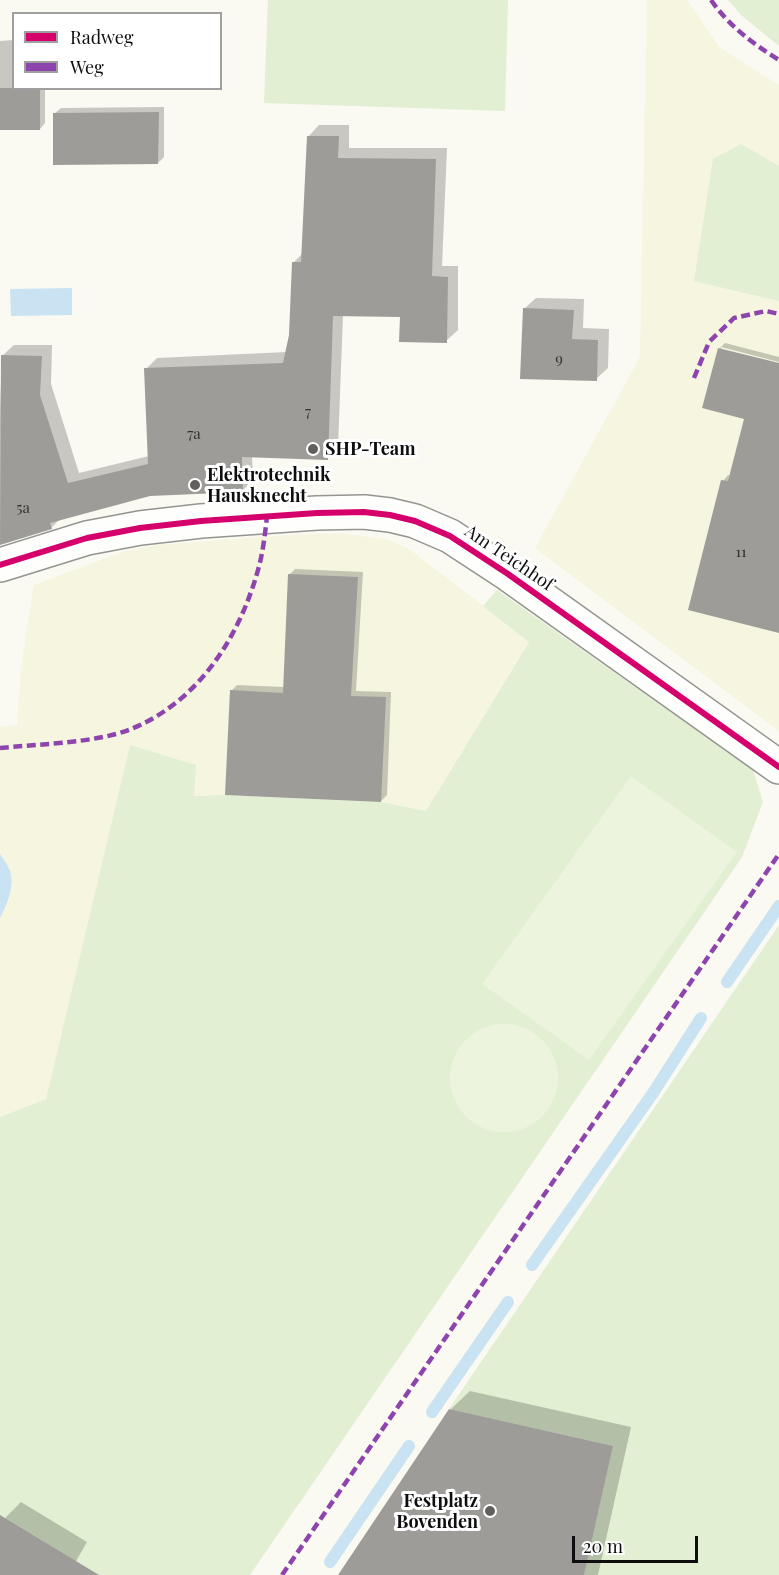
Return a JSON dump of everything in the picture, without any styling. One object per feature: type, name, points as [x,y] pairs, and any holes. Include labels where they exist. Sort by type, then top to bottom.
[{"type":"street","name":"Am Teichhof","points":[[0,565],[87,538],[140,528],[201,521],[307,514],[364,512],[390,515],[450,536],[508,574],[779,767]]},
{"type":"green space","points":[[268,0],[508,0],[505,111],[264,103]]},
{"type":"green space","points":[[647,0],[687,0],[720,48],[779,85],[779,731],[535,548],[640,357]]},
{"type":"green space","points":[[728,0],[779,0],[779,46],[741,15]]},
{"type":"green space","points":[[741,144],[779,166],[779,301],[694,281],[713,159]]},
{"type":"green space","points":[[339,533],[389,540],[409,549],[529,641],[426,811],[381,802],[225,795],[193,796],[130,745],[46,1099],[0,1117],[0,727],[17,725],[21,668],[34,585],[122,552],[157,545]]},
{"type":"green space","points":[[497,590],[753,770],[763,802],[742,857],[250,1575],[63,1575],[72,1559],[4,1517],[0,1523],[0,1117],[46,1099],[130,745],[196,765],[194,796],[225,795],[381,802],[426,811],[529,642],[483,606]]},
{"type":"green space","points":[[631,776],[737,852],[589,1060],[482,984]]},
{"type":"green space","points":[[779,925],[779,1575],[584,1575],[613,1446],[449,1409]]},
{"type":"green space","points":[[504,1024],[525,1028],[542,1040],[554,1057],[558,1078],[554,1099],[542,1116],[525,1128],[504,1132],[483,1128],[466,1116],[454,1099],[450,1078],[454,1057],[466,1040],[483,1028]]},
{"type":"water","points":[[72,288],[72,315],[11,316],[10,289]]},
{"type":"water","points":[[0,854],[9,869],[12,883],[8,901],[0,918]]},
{"type":"building","points":[[0,88],[40,90],[40,130],[0,130]]},
{"type":"building","points":[[159,112],[158,164],[53,165],[53,113]]},
{"type":"building","points":[[307,136],[339,136],[338,158],[436,159],[432,276],[448,277],[447,343],[399,342],[400,317],[333,316],[328,460],[242,457],[243,492],[150,496],[50,523],[52,529],[0,545],[1,355],[42,356],[40,395],[68,483],[148,464],[144,368],[283,363],[289,335],[292,262],[301,262]]},
{"type":"building","points":[[523,308],[574,310],[572,339],[598,340],[597,381],[520,379]]},
{"type":"building","points":[[718,348],[779,363],[779,633],[688,610],[721,480],[728,481],[744,419],[702,408]]},
{"type":"building","points":[[288,574],[358,577],[351,696],[386,697],[381,802],[225,795],[230,690],[283,693]]},
{"type":"building","name":"Festplatz Bovenden","points":[[449,1409],[613,1446],[584,1575],[338,1575]]},
{"type":"building","points":[[0,1515],[99,1575],[0,1575]]},
{"type":"waterway","points":[[727,982],[779,906]]},
{"type":"waterway","points":[[532,1265],[653,1093],[701,1018]]},
{"type":"waterway","points":[[432,1412],[508,1302]]},
{"type":"waterway","points":[[330,1562],[409,1446]]},
{"type":"marked path","points":[[711,0],[725,18],[779,60]]},
{"type":"marked path","points":[[694,378],[709,342],[734,318],[766,311],[779,314]]},
{"type":"marked path","points":[[0,748],[85,740],[117,734],[155,717],[196,685],[227,643],[240,620],[260,564],[267,516]]},
{"type":"marked path","points":[[282,1575],[779,854]]},
{"type":"cycle path","points":[[0,565],[87,538],[140,528],[201,521],[364,512],[415,521],[450,536],[508,574],[779,767]]},
{"type":"place","name":"SHP-Team","points":[[313,449]]},
{"type":"place","name":"Elektrotechnik Hausknecht","points":[[195,485]]},
{"type":"place","name":"Festplatz Bovenden","points":[[490,1511]]}]
